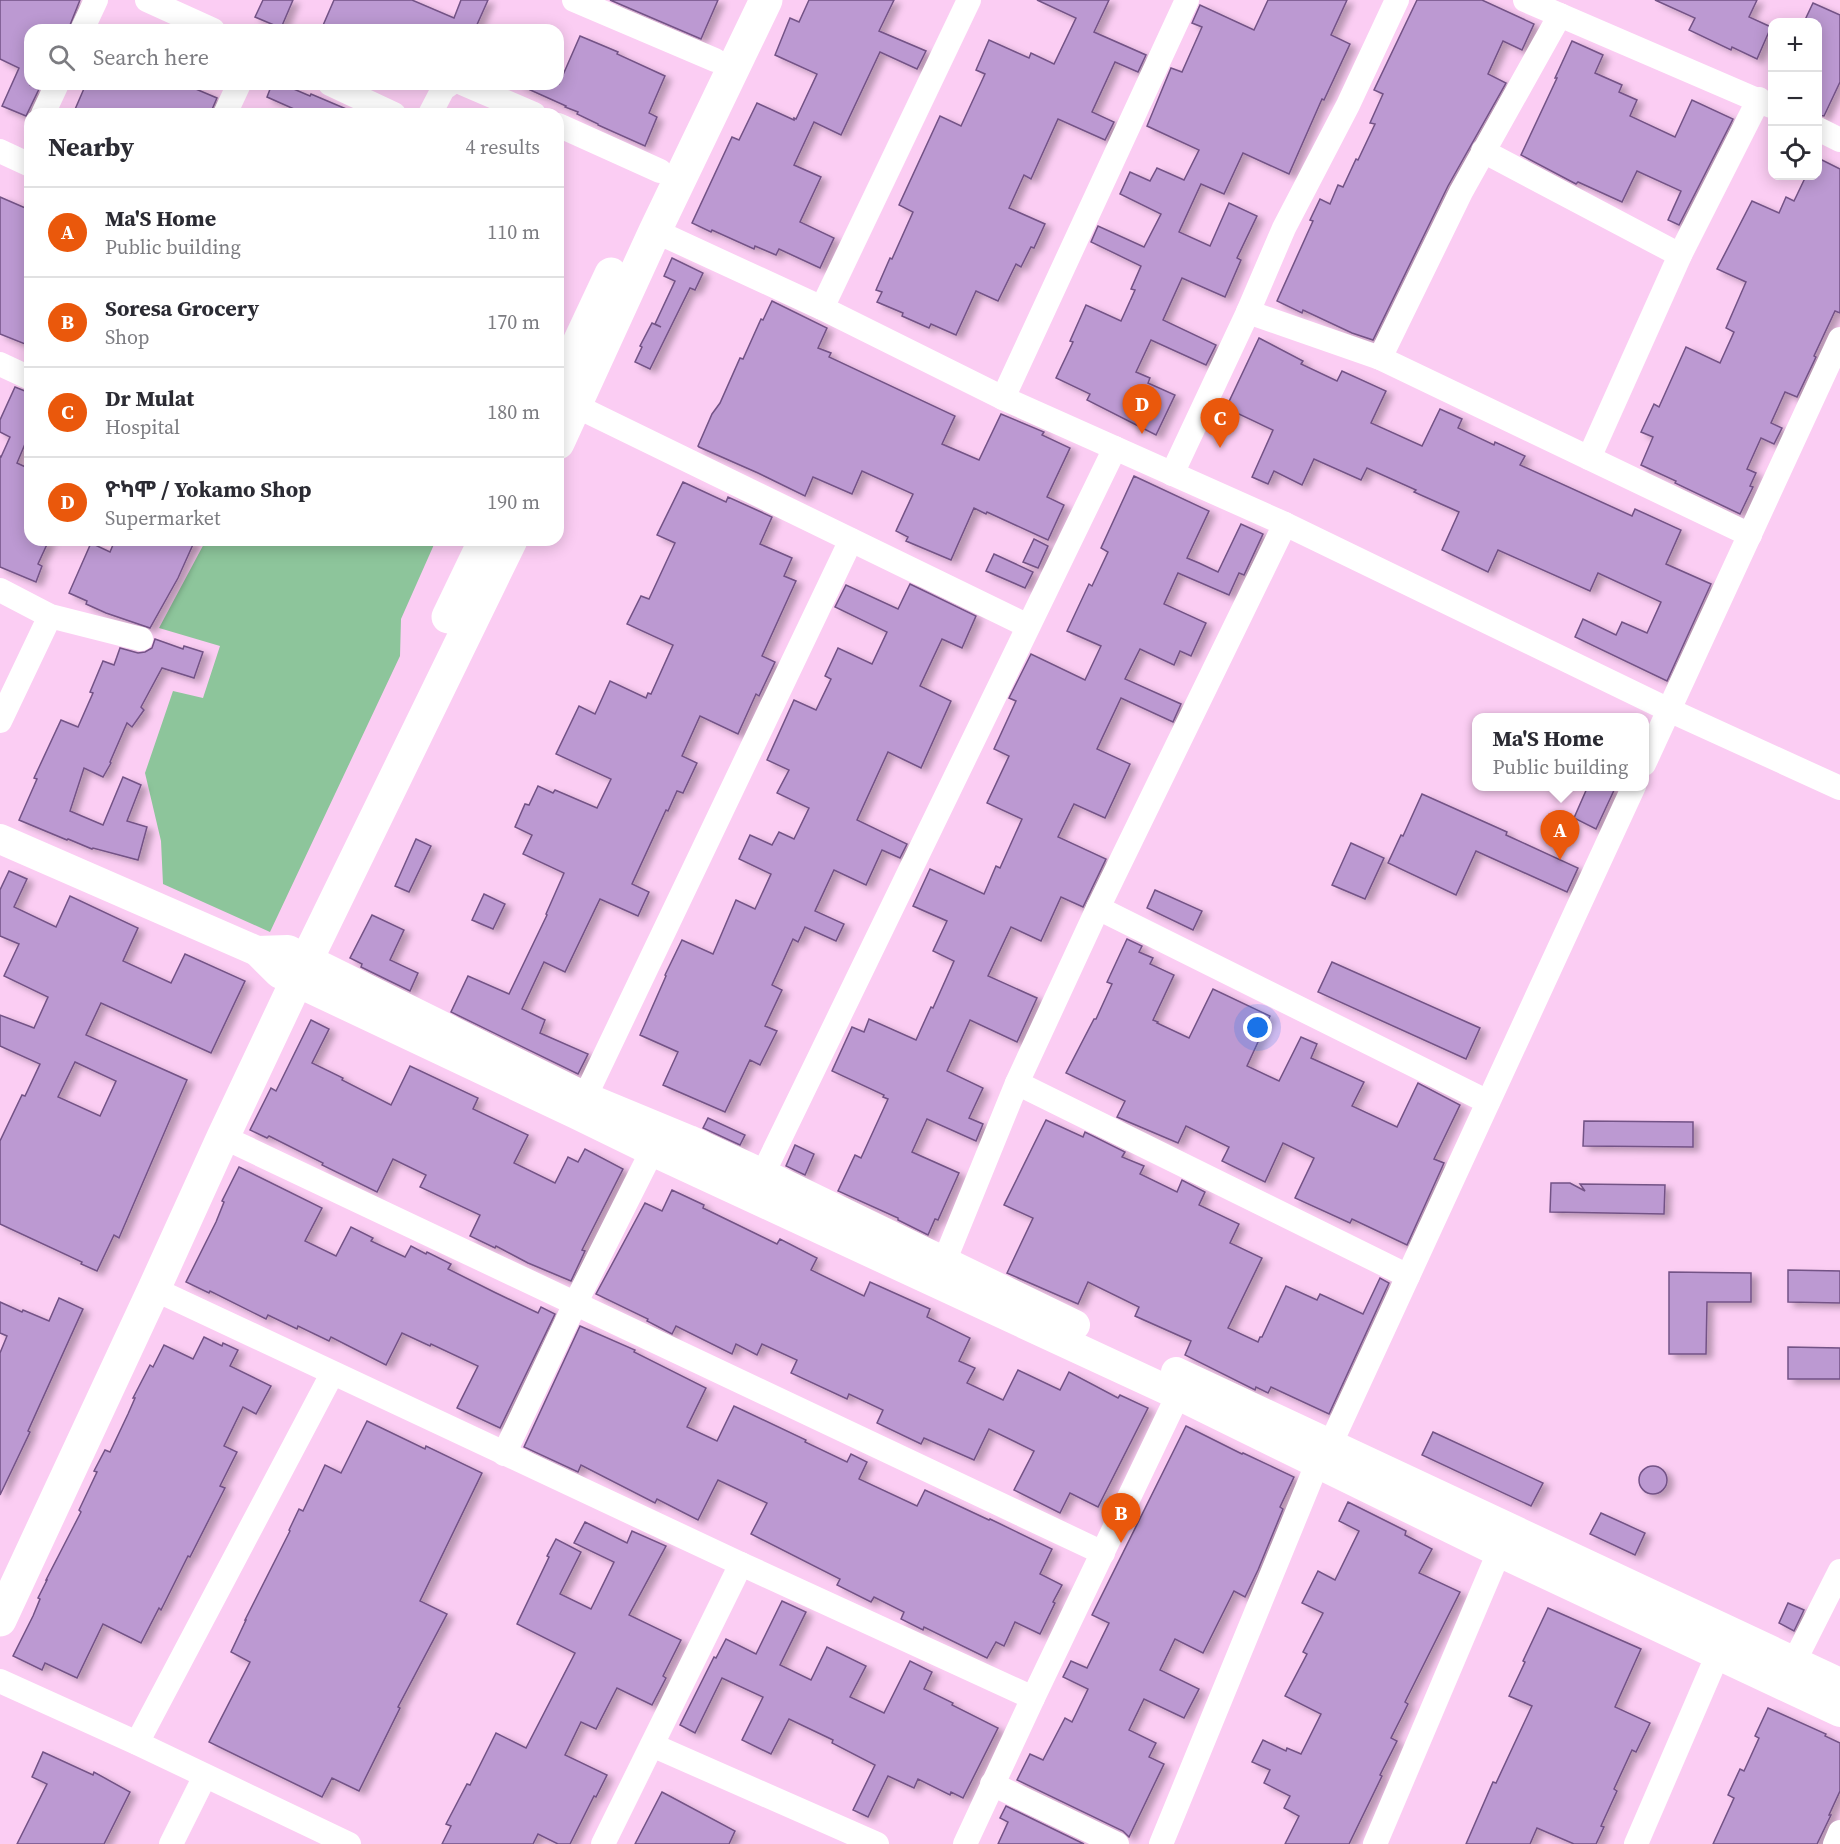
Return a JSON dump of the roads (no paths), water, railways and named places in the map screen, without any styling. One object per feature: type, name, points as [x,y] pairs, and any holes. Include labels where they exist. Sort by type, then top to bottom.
[{"type":"main road","points":[[564,395],[660,171],[744,0]]},
{"type":"main road","points":[[564,395],[656,231],[766,0]]},
{"type":"main road","points":[[0,1568],[482,546]]},
{"type":"main road","points":[[0,1620],[223,1137],[286,963],[508,546]]},
{"type":"street","points":[[85,24],[96,0]]},
{"type":"street","points":[[574,0],[715,60]]},
{"type":"street","points":[[822,308],[969,0]]},
{"type":"street","points":[[1003,398],[1187,0]]},
{"type":"street","points":[[1172,474],[1248,312],[1284,228],[1348,105],[1397,0]]},
{"type":"street","points":[[1526,0],[1766,103],[1680,255],[1589,459]]},
{"type":"street","points":[[150,1],[200,24]]},
{"type":"street","points":[[1380,358],[1461,192],[1560,15]]},
{"type":"street","points":[[47,108],[54,90]]},
{"type":"street","points":[[228,108],[236,90]]},
{"type":"street","points":[[343,90],[381,108]]},
{"type":"street","points":[[432,108],[442,90]]},
{"type":"street","points":[[478,90],[520,108]]},
{"type":"street","points":[[564,128],[660,171]]},
{"type":"street","points":[[1822,131],[1840,141]]},
{"type":"street","points":[[0,151],[24,156]]},
{"type":"street","points":[[1484,151],[1680,255]]},
{"type":"street","points":[[656,231],[822,308],[1003,398],[1285,524],[1669,710],[1840,788]]},
{"type":"street","points":[[1248,312],[1380,358],[1750,535]]},
{"type":"street","points":[[1649,753],[1840,339]]},
{"type":"street","points":[[0,364],[24,375]]},
{"type":"street","points":[[564,395],[851,540],[1028,626]]},
{"type":"street","points":[[757,1186],[1115,448]]},
{"type":"street","points":[[944,1262],[1017,1083],[1098,908],[1285,524]]},
{"type":"street","points":[[585,1097],[851,540]]},
{"type":"street","points":[[0,590],[50,616],[141,639]]},
{"type":"street","points":[[0,721],[50,616]]},
{"type":"street","points":[[1161,1844],[1324,1454],[1632,791]]},
{"type":"street","points":[[0,839],[286,963],[585,1097],[688,1140],[757,1186],[1178,1395],[1324,1454],[1723,1642],[1840,1712]]},
{"type":"street","points":[[1098,908],[1488,1102]]},
{"type":"street","points":[[286,963],[576,1114],[652,1151],[757,1186],[944,1262],[1094,1334],[1324,1454],[1499,1552],[1723,1642],[1794,1662],[1840,1683]]},
{"type":"street","points":[[1017,1083],[1408,1276]]},
{"type":"street","points":[[223,1137],[1103,1553]]},
{"type":"street","points":[[504,1454],[652,1151]]},
{"type":"street","points":[[154,1289],[332,1374],[1033,1698]]},
{"type":"street","points":[[137,1743],[332,1374]]},
{"type":"street","points":[[965,1844],[1178,1395]]},
{"type":"street","points":[[1375,1844],[1499,1552]]},
{"type":"street","points":[[603,1844],[741,1564]]},
{"type":"street","points":[[1794,1662],[1840,1571]]},
{"type":"street","points":[[1636,1844],[1723,1642]]},
{"type":"street","points":[[0,1681],[349,1844]]},
{"type":"street","points":[[652,1745],[877,1844]]},
{"type":"street","points":[[171,1844],[205,1776]]},
{"type":"street","points":[[992,1784],[1117,1844]]},
{"type":"street","points":[[1834,1844],[1840,1832]]},
{"type":"place","name":"ዮካሞ / Yokamo Shop","points":[[1142,434]]},
{"type":"place","name":"Dr Mulat","points":[[1220,448]]},
{"type":"place","name":"Ma'S Home","points":[[1560,860]]},
{"type":"place","name":"Soresa Grocery","points":[[1121,1543]]}]
